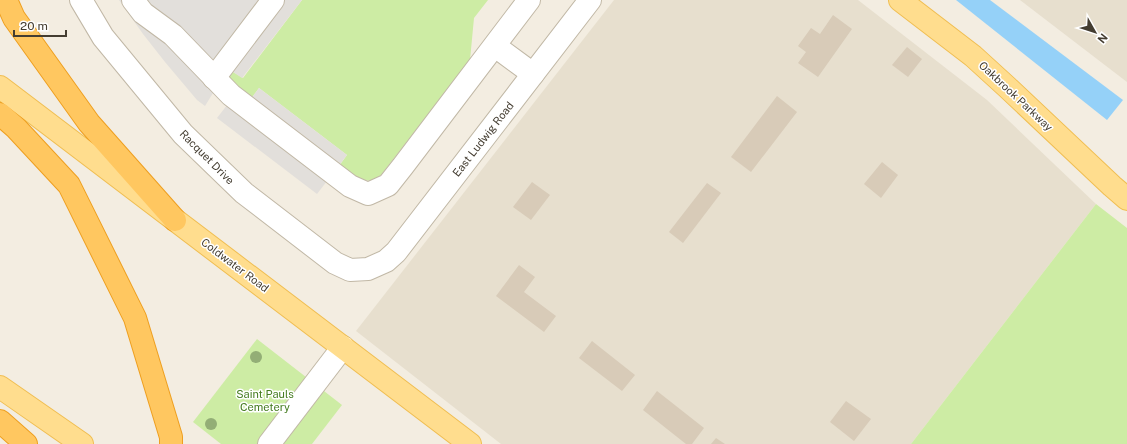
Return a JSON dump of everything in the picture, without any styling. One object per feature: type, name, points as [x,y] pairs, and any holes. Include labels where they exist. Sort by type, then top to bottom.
[{"type":"highway","points":[[6,0],[14,18],[89,123],[175,220]]},
{"type":"highway","points":[[0,114],[16,128],[69,185],[135,318],[171,436],[171,444]]},
{"type":"highway","points":[[0,421],[26,444]]},
{"type":"main road","name":"Oakbrook Parkway","points":[[900,0],[973,56],[1127,199]]},
{"type":"main road","name":"Coldwater Road","points":[[0,87],[470,444]]},
{"type":"main road","points":[[0,387],[82,444]]},
{"type":"street","name":"Racquet Drive","points":[[81,0],[103,36],[183,134],[244,193],[335,263],[350,270],[368,269]]},
{"type":"street","points":[[133,0],[143,12],[173,35],[231,95],[350,186],[368,194],[388,185],[529,0]]},
{"type":"street","points":[[214,78],[272,0]]},
{"type":"street","name":"East Ludwig Road","points":[[368,269],[386,261],[396,252],[590,0]]},
{"type":"street","points":[[495,46],[533,74]]},
{"type":"street","points":[[276,442],[343,347]]},
{"type":"shaded area","points":[[119,0],[302,0],[242,78],[230,70],[226,72],[205,106],[197,100],[165,62]]},
{"type":"shaded area","points":[[614,0],[858,0],[987,100],[1096,204],[911,444],[501,444],[356,331]]},
{"type":"shaded area","points":[[1020,0],[1127,0],[1127,82]]},
{"type":"shaded area","points":[[259,88],[347,155],[317,194],[217,118],[238,91],[250,100]]},
{"type":"green space","points":[[302,0],[488,0],[474,18],[470,60],[381,175],[372,181],[358,179],[339,166],[347,155],[259,88],[250,100],[226,80],[230,70],[243,78]]},
{"type":"green space","points":[[1096,204],[1127,228],[1127,444],[911,444]]},
{"type":"green space","name":"Saint Pauls Cemetery","points":[[257,339],[342,405],[312,444],[221,444],[193,422]]},
{"type":"water","points":[[956,0],[990,0],[1123,100],[1107,120]]},
{"type":"building","points":[[833,15],[852,29],[818,77],[798,63],[806,52],[798,46],[811,28],[820,34]]},
{"type":"building","points":[[907,47],[922,59],[908,77],[892,65]]},
{"type":"building","points":[[777,96],[797,112],[751,172],[731,157]]},
{"type":"building","points":[[882,162],[898,175],[881,198],[864,184]]},
{"type":"building","points":[[532,182],[550,195],[531,220],[513,207]]},
{"type":"building","points":[[707,183],[721,193],[683,243],[669,232]]},
{"type":"building","points":[[519,265],[535,277],[524,292],[556,316],[544,332],[496,296]]},
{"type":"building","points":[[592,341],[635,375],[622,391],[579,358]]},
{"type":"building","points":[[657,391],[704,428],[692,444],[686,444],[643,410]]},
{"type":"building","points":[[846,401],[871,419],[854,441],[830,422]]},
{"type":"building","points":[[716,438],[725,444],[711,444]]}]
